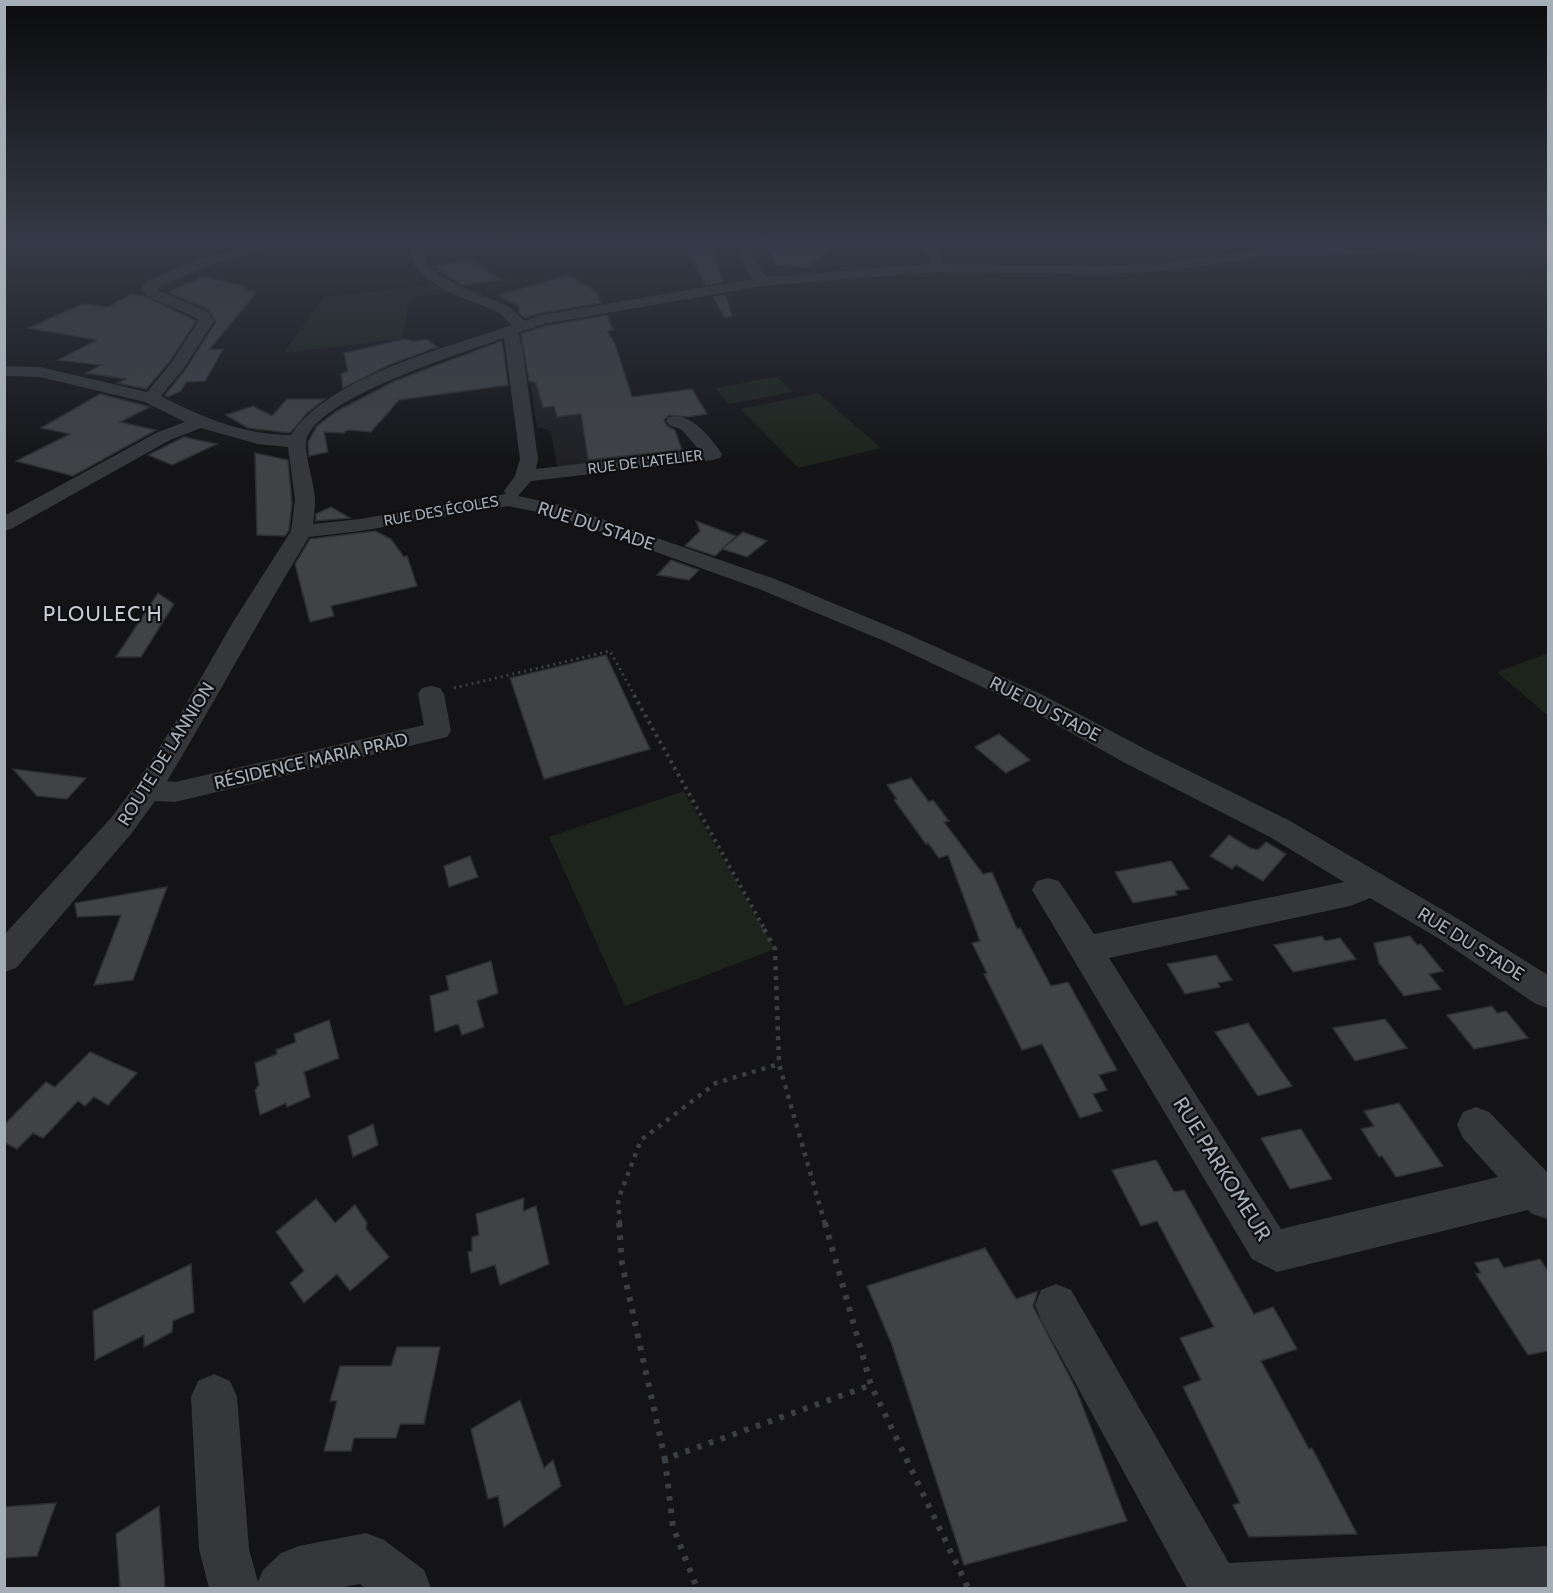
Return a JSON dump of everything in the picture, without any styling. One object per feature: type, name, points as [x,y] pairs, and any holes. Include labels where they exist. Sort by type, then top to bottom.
[{"type":"street","points":[[151,398],[178,365],[206,321],[205,318]]},
{"type":"street","points":[[513,318],[522,326]]},
{"type":"street","points":[[302,531],[305,500],[297,441],[307,425],[324,409],[344,395],[422,361],[522,326],[552,318]]},
{"type":"street","points":[[504,332],[512,336],[519,371],[529,459],[525,476]]},
{"type":"street","points":[[4,371],[40,372],[107,386],[151,398],[198,423],[247,438],[297,441]]},
{"type":"street","points":[[107,386],[128,375]]},
{"type":"street","name":"RUE DE L'ATELIER","points":[[525,476],[713,454],[688,426],[675,421]]},
{"type":"street","points":[[4,525],[164,436],[198,423]]},
{"type":"street","name":"RUE DES ÉCOLES","points":[[302,531],[360,525],[508,500],[525,476]]},
{"type":"street","name":"RUE DU STADE","points":[[508,500],[558,510],[767,584],[897,638],[1034,701],[1135,756],[1280,829],[1449,929],[1548,993]]},
{"type":"street","name":"ROUTE DE LANNION","points":[[4,958],[102,850],[147,790],[190,721],[245,622],[302,531]]},
{"type":"street","name":"RÉSIDENCE MARIA PRAD","points":[[147,790],[175,792],[438,731],[431,694]]},
{"type":"street","points":[[1086,949],[1350,893],[1371,883]]},
{"type":"street","name":"RUE PARKOMEUR","points":[[1048,890],[1267,1245],[1277,1251],[1542,1195]]},
{"type":"street","name":"RUE PARKOMEUR","points":[[1476,1125],[1542,1195]]},
{"type":"street","points":[[1056,1305],[1215,1588]]},
{"type":"street","points":[[214,1397],[224,1549],[234,1588]]},
{"type":"street","points":[[281,1588],[299,1571],[366,1558],[406,1588]]},
{"type":"street","points":[[1228,1588],[1548,1571]]},
{"type":"path","points":[[128,375],[143,368]]},
{"type":"path","points":[[431,694],[610,651],[775,949],[779,1064],[871,1385],[968,1588]]},
{"type":"path","points":[[697,1588],[673,1527],[665,1459],[622,1263],[618,1200],[641,1140],[716,1083],[779,1064]]},
{"type":"path","points":[[665,1459],[871,1385]]},
{"type":"shaded area","points":[[309,318],[406,318],[402,339],[284,353]]},
{"type":"shaded area","points":[[528,366],[631,396],[651,442],[678,439],[685,453],[557,468],[551,431],[537,427]]},
{"type":"shaded area","points":[[777,377],[792,392],[729,404],[715,388]]},
{"type":"shaded area","points":[[818,393],[881,448],[798,468],[741,409]]},
{"type":"shaded area","points":[[1548,653],[1548,716],[1497,672]]},
{"type":"shaded area","points":[[684,791],[775,949],[625,1006],[549,837]]},
{"type":"building","points":[[50,318],[190,318],[196,321],[170,361],[146,389],[118,383],[126,379],[86,373],[101,365],[58,360],[97,340],[28,328]]},
{"type":"building","points":[[214,318],[235,318],[209,350],[223,349],[205,381],[186,382],[181,391],[168,397],[165,395],[186,369],[216,322]]},
{"type":"building","points":[[588,318],[608,318],[613,330],[607,331],[615,344],[632,397],[692,389],[707,414],[687,417],[669,415],[664,420],[667,426],[675,430],[682,450],[588,460],[581,414],[557,417],[554,406],[543,408],[536,383],[529,381],[521,334],[545,326]]},
{"type":"building","points":[[405,339],[414,342],[426,339],[437,347],[391,364],[343,388],[341,374],[348,371],[344,353]]},
{"type":"building","points":[[502,342],[508,385],[399,400],[371,432],[348,430],[344,433],[324,432],[328,452],[309,456],[308,442],[317,426],[337,411],[395,381]]},
{"type":"building","points":[[100,394],[150,407],[120,422],[156,430],[73,476],[16,461],[70,434],[41,428]]},
{"type":"building","points":[[287,399],[325,399],[307,413],[290,433],[248,428],[226,415],[253,406],[272,416]]},
{"type":"building","points":[[184,437],[217,444],[172,465],[148,455]]},
{"type":"building","points":[[255,453],[288,460],[292,503],[289,530],[285,536],[257,535]]},
{"type":"building","points":[[331,507],[350,518],[316,521],[316,514]]},
{"type":"building","points":[[696,521],[736,536],[715,556],[685,546],[700,531]]},
{"type":"building","points":[[375,531],[391,539],[404,557],[407,556],[417,586],[331,606],[334,616],[310,622],[295,564],[310,539]]},
{"type":"building","points":[[743,532],[767,541],[747,557],[722,549]]},
{"type":"building","points":[[671,560],[699,570],[689,580],[657,575]]},
{"type":"building","points":[[158,593],[174,604],[141,657],[116,657]]},
{"type":"building","points":[[606,655],[650,749],[544,779],[510,678]]},
{"type":"building","points":[[999,734],[1030,760],[1006,773],[975,747]]},
{"type":"building","points":[[13,769],[86,778],[67,799],[37,796]]},
{"type":"building","points":[[911,778],[929,802],[933,800],[949,821],[944,822],[983,874],[992,872],[1017,929],[1020,928],[1051,986],[1068,982],[1117,1070],[1099,1075],[1107,1090],[1093,1094],[1102,1111],[1080,1118],[1042,1044],[1022,1050],[984,974],[987,973],[972,943],[980,941],[948,855],[939,858],[928,843],[926,844],[894,800],[897,799],[887,785]]},
{"type":"building","points":[[1229,835],[1250,848],[1258,850],[1266,842],[1286,854],[1263,881],[1236,865],[1232,869],[1210,856]]},
{"type":"building","points":[[470,856],[478,877],[449,887],[444,866]]},
{"type":"building","points":[[1171,861],[1189,889],[1175,891],[1177,895],[1133,903],[1115,872]]},
{"type":"building","points":[[167,887],[133,980],[94,985],[121,915],[77,917],[75,903]]},
{"type":"building","points":[[1322,936],[1325,941],[1340,938],[1356,959],[1293,972],[1274,945]]},
{"type":"building","points":[[1410,936],[1417,945],[1421,944],[1443,971],[1429,974],[1441,989],[1404,996],[1379,963],[1374,943]]},
{"type":"building","points":[[1216,955],[1232,980],[1218,983],[1220,987],[1185,994],[1167,964]]},
{"type":"building","points":[[491,961],[498,993],[477,1001],[484,1027],[462,1035],[458,1024],[435,1032],[430,996],[449,990],[446,976]]},
{"type":"building","points":[[1492,1006],[1497,1013],[1506,1011],[1528,1038],[1474,1049],[1447,1015]]},
{"type":"building","points":[[1385,1019],[1407,1048],[1355,1061],[1333,1028]]},
{"type":"building","points":[[329,1020],[339,1058],[304,1072],[310,1097],[287,1107],[286,1103],[260,1115],[255,1090],[259,1085],[255,1063],[277,1054],[276,1050],[296,1042],[294,1034]]},
{"type":"building","points":[[1248,1023],[1292,1086],[1258,1096],[1215,1032]]},
{"type":"building","points":[[90,1052],[137,1073],[108,1105],[94,1097],[85,1106],[78,1101],[43,1138],[33,1133],[17,1149],[4,1142],[4,1125],[46,1082],[55,1087]]},
{"type":"building","points":[[1399,1103],[1443,1166],[1396,1177],[1382,1156],[1379,1157],[1361,1129],[1374,1126],[1364,1111]]},
{"type":"building","points":[[373,1124],[378,1145],[353,1157],[348,1136]]},
{"type":"building","points":[[1301,1129],[1332,1179],[1290,1189],[1261,1138]]},
{"type":"building","points":[[1156,1160],[1174,1192],[1184,1190],[1254,1314],[1273,1307],[1297,1349],[1261,1361],[1309,1449],[1312,1448],[1357,1534],[1249,1537],[1233,1505],[1240,1503],[1183,1387],[1201,1380],[1180,1338],[1214,1327],[1157,1221],[1141,1226],[1112,1170]]},
{"type":"building","points":[[524,1198],[523,1211],[536,1206],[549,1264],[500,1285],[495,1265],[471,1273],[468,1252],[472,1251],[472,1237],[479,1235],[476,1214]]},
{"type":"building","points":[[316,1199],[335,1223],[355,1205],[367,1223],[366,1229],[389,1257],[350,1291],[337,1274],[304,1303],[290,1283],[304,1271],[276,1232]]},
{"type":"building","points":[[985,1248],[1016,1299],[1038,1291],[1033,1306],[1076,1389],[1127,1521],[964,1565],[892,1345],[867,1286]]},
{"type":"building","points":[[1498,1258],[1504,1268],[1540,1259],[1548,1271],[1548,1351],[1528,1355],[1476,1274],[1481,1273],[1475,1263]]},
{"type":"building","points":[[191,1264],[194,1312],[173,1321],[172,1332],[144,1347],[144,1335],[95,1360],[93,1311]]},
{"type":"building","points":[[397,1347],[440,1347],[424,1424],[400,1424],[396,1438],[354,1438],[351,1451],[324,1451],[337,1401],[330,1401],[340,1366],[391,1366]]},
{"type":"building","points":[[520,1400],[544,1468],[553,1460],[561,1486],[504,1527],[498,1496],[488,1499],[471,1429]]},
{"type":"building","points":[[56,1503],[37,1556],[4,1558],[4,1507]]},
{"type":"building","points":[[159,1506],[165,1588],[120,1588],[116,1534]]},
{"type":"district","name":"PLOULEC'H","points":[[103,614]]}]
